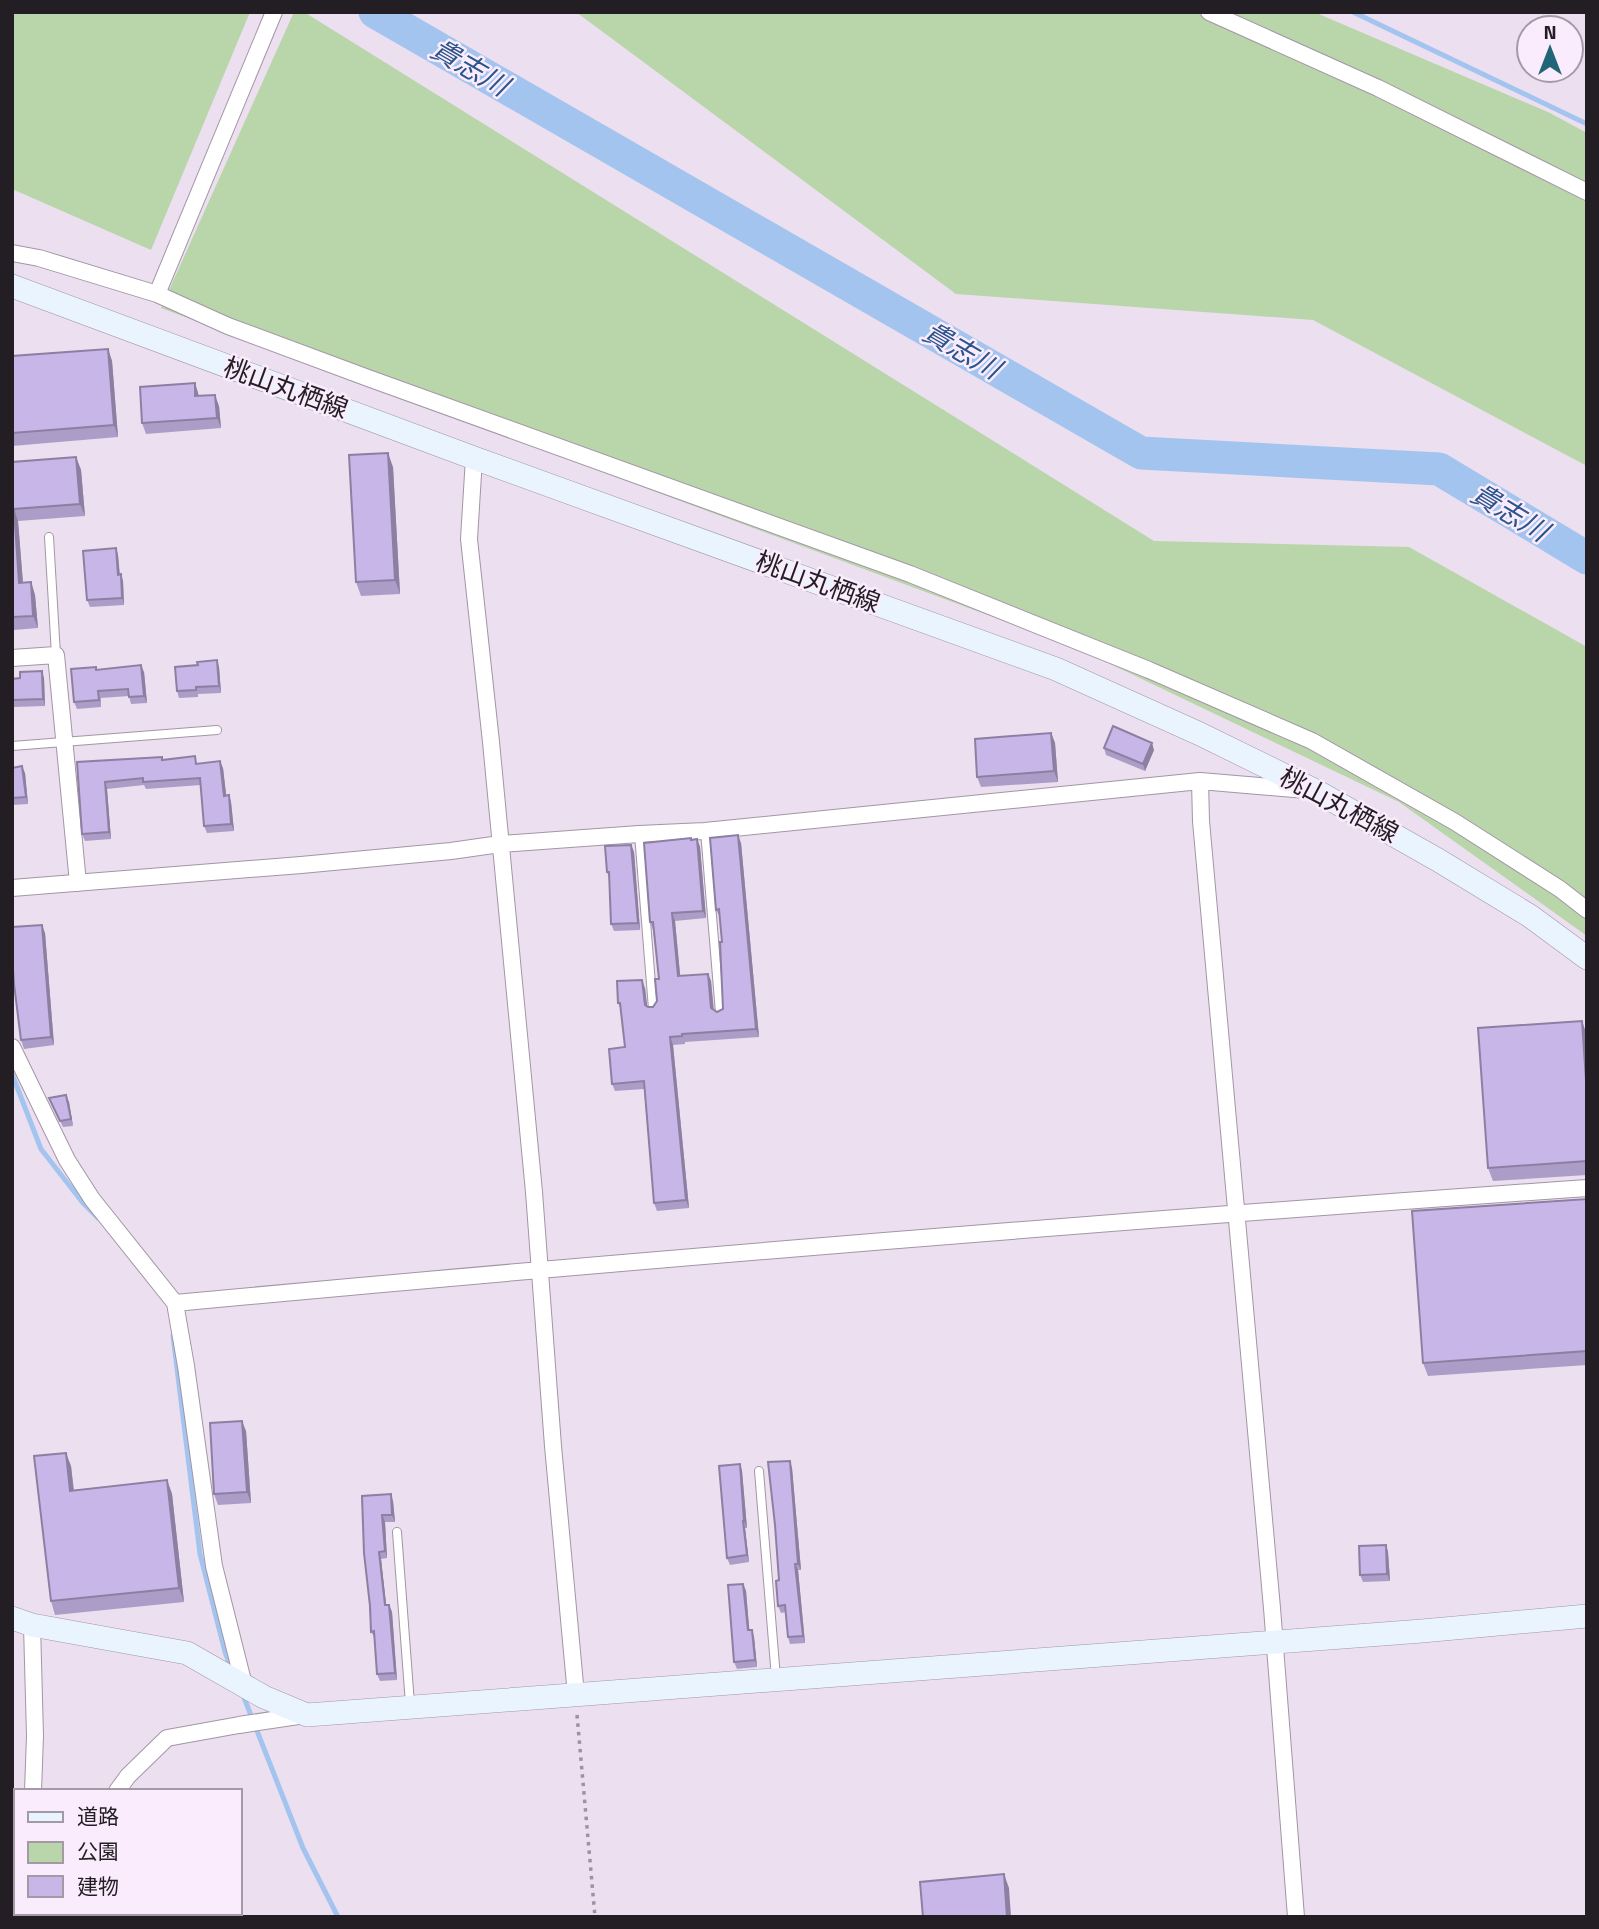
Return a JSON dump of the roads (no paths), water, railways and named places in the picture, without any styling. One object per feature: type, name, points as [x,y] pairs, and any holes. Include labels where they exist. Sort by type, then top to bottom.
[{"type":"main road","name":"桃山丸栖線","points":[[12,286],[474,458],[1056,668],[1316,791],[1530,916],[1587,958]]},
{"type":"main road","points":[[22,1622],[187,1653],[264,1697],[307,1715],[1587,1616]]},
{"type":"street","points":[[157,293],[274,12]]},
{"type":"street","points":[[1209,12],[1378,88],[1587,192]]},
{"type":"street","points":[[12,246],[39,258]]},
{"type":"street","points":[[12,253],[39,258],[157,293],[228,326],[910,574],[1149,670],[1312,741],[1455,822],[1560,889],[1587,910]]},
{"type":"street","points":[[474,458],[469,539],[533,1178],[553,1446],[576,1695]]},
{"type":"street","points":[[12,658],[56,655],[78,883]]},
{"type":"street","points":[[1200,781],[1201,821],[1296,1917]]},
{"type":"street","points":[[12,888],[301,865],[500,844],[705,831],[1200,781],[1316,791]]},
{"type":"street","points":[[12,1047],[73,1170],[92,1199],[175,1303],[214,1566],[244,1685]]},
{"type":"street","points":[[175,1303],[540,1268],[1587,1188]]},
{"type":"street","points":[[22,1622],[35,1736],[33,1789]]},
{"type":"street","points":[[118,1789],[167,1738],[239,1724],[307,1715]]},
{"type":"lane","points":[[49,537],[56,655]]},
{"type":"lane","points":[[12,746],[217,730]]},
{"type":"lane","points":[[705,831],[720,1013]]},
{"type":"lane","points":[[639,834],[653,1009]]},
{"type":"lane","points":[[758,1471],[776,1679]]},
{"type":"lane","points":[[397,1532],[410,1707]]},
{"type":"waterway","name":"貴志川","points":[[375,12],[1141,453],[1439,469],[1587,558]]},
{"type":"waterway","points":[[1353,12],[1587,124]]},
{"type":"waterway","points":[[12,1074],[41,1149],[98,1218]]},
{"type":"waterway","points":[[173,1336],[200,1554],[232,1670]]},
{"type":"waterway","points":[[243,1695],[303,1848],[338,1917]]}]
